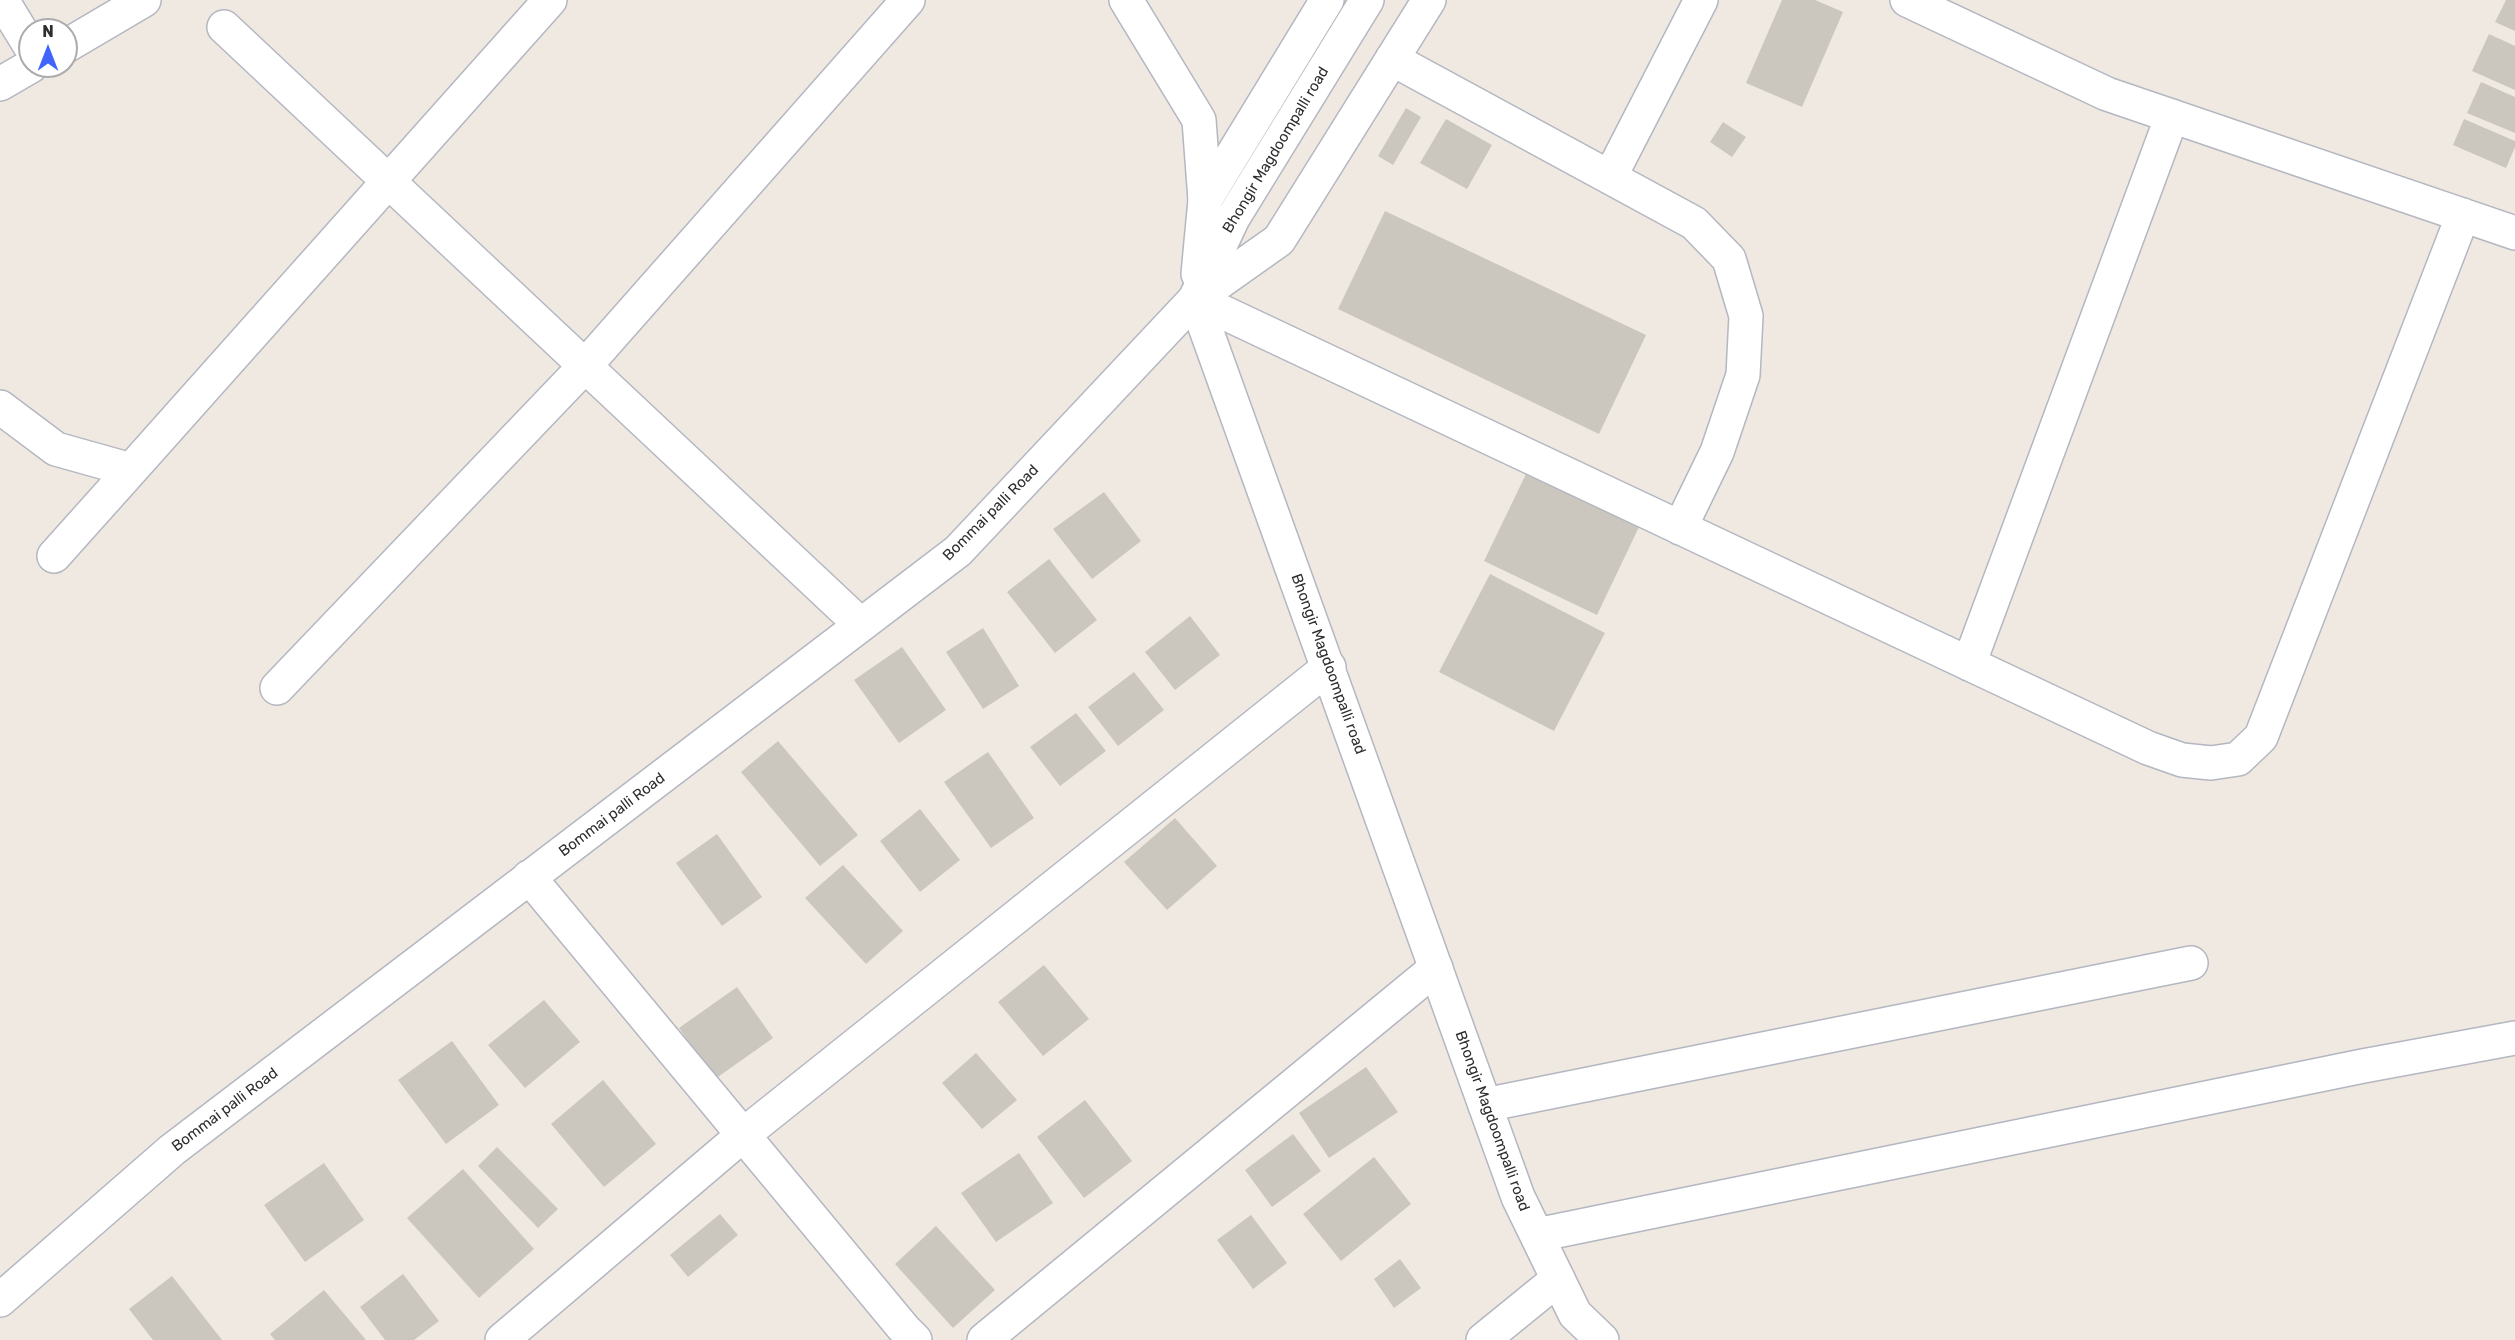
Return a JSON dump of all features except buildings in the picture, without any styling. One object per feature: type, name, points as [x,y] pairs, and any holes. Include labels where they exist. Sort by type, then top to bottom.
[{"type":"street","points":[[2,0],[18,26]]},
{"type":"street","points":[[78,39],[144,0]]},
{"type":"street","points":[[54,556],[550,0]]},
{"type":"street","points":[[277,688],[585,366],[908,0]]},
{"type":"street","points":[[1126,0],[1199,120],[1205,200],[1195,299]]},
{"type":"street","points":[[1205,200],[1327,0]]},
{"type":"street","name":"Bhongir Magdoompalli road","points":[[1367,0],[1233,218],[1195,299],[1518,1197],[1575,1314],[1602,1340]]},
{"type":"street","points":[[1195,299],[1279,240],[1428,0]]},
{"type":"street","points":[[1610,177],[1701,0]]},
{"type":"street","points":[[1907,0],[2107,94],[2515,232]]},
{"type":"street","points":[[224,27],[861,625]]},
{"type":"street","points":[[1392,58],[1694,223],[1729,259],[1746,316],[1743,375],[1717,452],[1680,528]]},
{"type":"street","points":[[0,84],[18,74]]},
{"type":"street","points":[[1969,664],[2172,116]]},
{"type":"street","points":[[1195,299],[2165,754],[2182,760],[2211,763],[2238,759],[2261,737],[2463,215]]},
{"type":"street","name":"Bommai palli Road","points":[[0,1300],[172,1150],[958,551],[1195,299]]},
{"type":"street","points":[[0,407],[56,449],[131,470]]},
{"type":"street","points":[[502,1340],[743,1135],[1329,667]]},
{"type":"street","points":[[529,877],[915,1340]]},
{"type":"street","points":[[1485,1105],[2192,963]]},
{"type":"street","points":[[984,1340],[1436,968]]},
{"type":"street","points":[[1537,1235],[2363,1066],[2515,1038]]},
{"type":"street","points":[[1483,1340],[1558,1279]]}]
